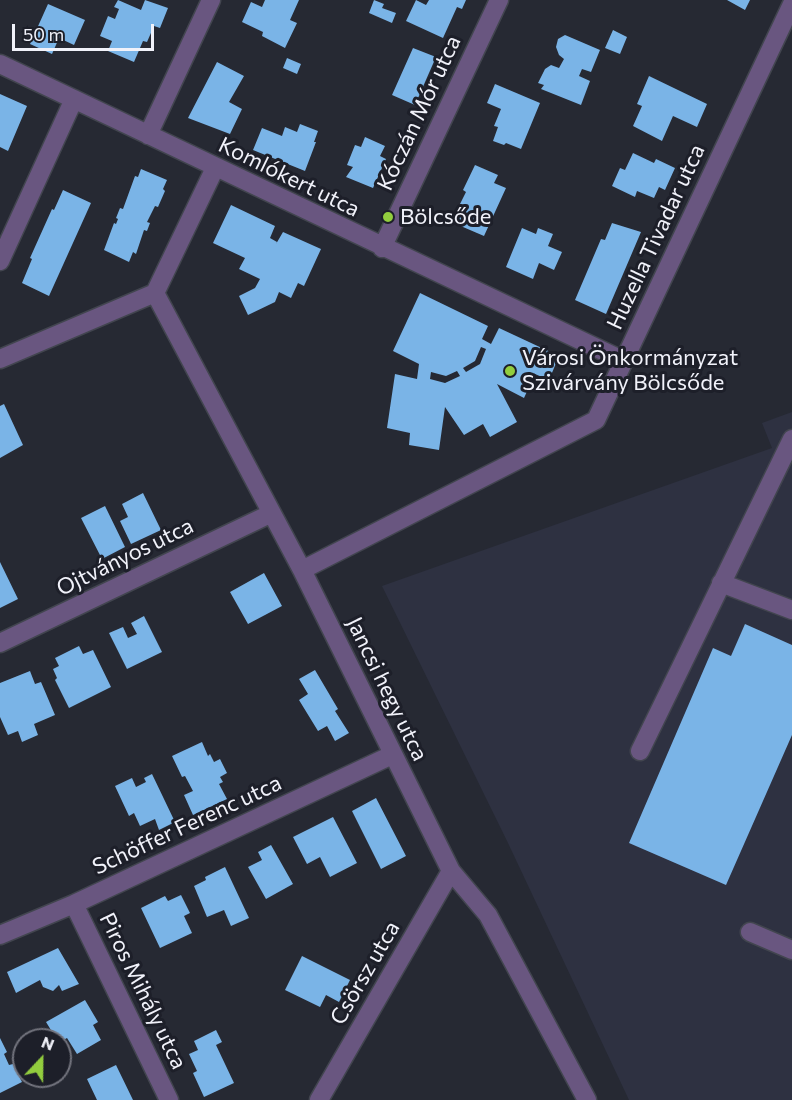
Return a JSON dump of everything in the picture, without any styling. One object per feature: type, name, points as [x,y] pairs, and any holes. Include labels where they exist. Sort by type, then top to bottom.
[{"type":"street","points":[[148,135],[211,0]]},
{"type":"street","name":"Kóczán Mór utca","points":[[382,248],[500,0]]},
{"type":"street","name":"Huzella Tivadar utca","points":[[302,570],[596,420],[792,4]]},
{"type":"street","name":"Komlókert utca","points":[[0,64],[382,248],[624,361]]},
{"type":"street","points":[[0,261],[74,99]]},
{"type":"street","points":[[0,359],[155,293],[215,168]]},
{"type":"street","name":"Jancsi hegy utca","points":[[155,293],[270,514],[302,570],[451,871],[488,915],[586,1100]]},
{"type":"street","points":[[640,751],[792,441]]},
{"type":"street","name":"Ojtványos utca","points":[[0,643],[270,514]]},
{"type":"street","points":[[721,583],[792,610]]},
{"type":"street","name":"Schöffer Ferenc utca","points":[[0,935],[74,904],[392,755]]},
{"type":"street","name":"Csörsz utca","points":[[319,1100],[451,871]]},
{"type":"street","name":"Piros Mihály utca","points":[[74,904],[169,1100]]},
{"type":"street","points":[[750,932],[792,950]]},
{"type":"shaded area","points":[[792,412],[792,1100],[629,1100],[508,843],[382,586],[772,448],[762,423]]},
{"type":"building","points":[[118,0],[141,10],[145,0],[168,8],[160,28],[154,26],[147,42],[143,41],[134,62],[108,51],[112,41],[100,36],[108,16],[115,19],[119,9],[114,7]]},
{"type":"building","points":[[265,0],[299,0],[290,20],[297,23],[285,48],[262,36],[263,32],[242,22],[251,2],[262,7]]},
{"type":"building","points":[[374,0],[384,4],[382,8],[396,13],[392,23],[369,13]]},
{"type":"building","points":[[416,0],[426,5],[429,0],[466,0],[462,9],[457,7],[443,38],[406,21]]},
{"type":"building","points":[[727,0],[750,0],[745,10]]},
{"type":"building","points":[[48,4],[85,20],[74,45],[59,38],[52,54],[30,44]]},
{"type":"building","points":[[613,30],[627,37],[620,54],[605,48]]},
{"type":"building","points":[[565,35],[600,50],[591,72],[582,69],[579,76],[590,81],[581,105],[541,89],[544,85],[538,83],[545,69],[551,65],[559,68],[564,59],[559,55],[556,47],[558,39]]},
{"type":"building","points":[[413,48],[436,57],[415,105],[392,95]]},
{"type":"building","points":[[287,58],[301,64],[297,74],[283,68]]},
{"type":"building","points":[[217,62],[244,76],[229,102],[242,109],[230,134],[188,118]]},
{"type":"building","points":[[649,76],[707,104],[697,127],[673,116],[662,141],[633,126],[642,106],[637,104]]},
{"type":"building","points":[[495,84],[540,103],[521,149],[493,141],[498,127],[494,126],[501,109],[487,103]]},
{"type":"building","points":[[0,94],[27,106],[8,151],[0,147]]},
{"type":"building","points":[[300,124],[318,131],[305,171],[253,150],[262,128],[282,136],[285,127],[297,132]]},
{"type":"building","points":[[365,137],[385,146],[380,156],[386,159],[373,188],[346,177],[353,167],[347,165],[355,145],[361,147]]},
{"type":"building","points":[[633,153],[654,163],[656,159],[675,168],[665,190],[659,187],[654,198],[637,191],[635,197],[612,186],[620,168],[625,170]]},
{"type":"building","points":[[475,165],[498,175],[494,183],[506,188],[484,236],[456,224],[461,212],[457,210],[466,192],[463,190]]},
{"type":"building","points":[[141,169],[167,180],[158,207],[155,206],[147,222],[150,223],[147,231],[144,230],[136,254],[133,252],[129,262],[104,250],[114,223],[116,224],[118,219],[116,218],[120,208],[123,209],[135,176],[138,177]]},
{"type":"building","points":[[63,190],[91,203],[49,296],[22,283],[32,259],[30,258]]},
{"type":"building","points":[[231,205],[275,226],[270,238],[277,242],[276,244],[283,232],[321,249],[304,286],[298,283],[291,298],[279,292],[275,302],[248,315],[239,296],[255,288],[260,279],[239,269],[245,258],[213,243]]},
{"type":"building","points":[[612,223],[641,232],[606,314],[575,300],[601,239],[605,240]]},
{"type":"building","points":[[522,228],[536,234],[538,228],[553,234],[548,246],[562,252],[554,270],[539,263],[533,279],[506,267]]},
{"type":"building","name":"Városi Önkormányzat Szivárvány Bölcsőde","points":[[420,293],[488,326],[482,339],[491,344],[499,328],[559,356],[549,380],[535,374],[524,398],[497,384],[517,422],[490,437],[483,424],[464,435],[445,407],[439,450],[409,445],[410,433],[387,428],[395,374],[417,379],[419,364],[393,351]],"holes":[[[481,347],[486,349],[480,364],[466,372],[463,368],[475,361]],[[457,371],[460,376],[445,383],[430,379],[431,372],[446,376]]]},
{"type":"building","points":[[4,404],[23,445],[0,458],[0,406]]},
{"type":"building","points":[[143,493],[161,530],[131,544],[120,521],[128,517],[122,504]]},
{"type":"building","points":[[105,506],[125,547],[102,559],[81,518]]},
{"type":"building","points":[[0,562],[18,599],[0,608]]},
{"type":"building","points":[[264,573],[282,606],[248,624],[230,592]]},
{"type":"building","points":[[144,616],[162,652],[127,669],[109,633],[123,627],[128,638],[137,634],[131,623]]},
{"type":"building","points":[[745,624],[792,645],[792,735],[726,885],[629,843],[713,648],[731,656]]},
{"type":"building","points":[[79,646],[83,654],[93,650],[111,687],[69,708],[55,680],[57,678],[53,669],[59,666],[55,658]]},
{"type":"building","points":[[315,670],[338,709],[335,711],[349,733],[335,741],[327,726],[318,731],[299,700],[308,694],[299,679]]},
{"type":"building","points":[[30,671],[35,684],[41,682],[55,715],[34,724],[38,735],[22,742],[18,731],[8,735],[0,717],[0,683]]},
{"type":"building","points":[[202,742],[208,756],[210,754],[214,762],[220,759],[227,773],[220,777],[223,782],[219,784],[227,799],[193,815],[184,795],[193,791],[185,776],[182,777],[172,756]]},
{"type":"building","points":[[152,774],[175,822],[159,830],[155,819],[140,826],[134,813],[129,816],[115,786],[132,778],[136,787],[146,782],[144,778]]},
{"type":"building","points":[[376,798],[406,856],[381,869],[352,811]]},
{"type":"building","points":[[333,817],[357,863],[330,877],[320,857],[307,864],[293,837]]},
{"type":"building","points":[[271,845],[293,884],[266,899],[248,867],[262,860],[258,852]]},
{"type":"building","points":[[225,867],[249,918],[231,926],[224,910],[207,917],[194,886],[206,880],[205,877]]},
{"type":"building","points":[[181,895],[190,913],[184,916],[192,933],[160,948],[141,908],[165,896],[168,901]]},
{"type":"building","points":[[58,948],[79,984],[62,991],[59,985],[53,991],[43,987],[40,980],[16,993],[7,972]]},
{"type":"building","points":[[302,956],[350,980],[339,1002],[326,995],[320,1007],[285,990]]},
{"type":"building","points":[[85,1000],[98,1022],[93,1025],[101,1040],[77,1054],[72,1046],[72,1028],[50,1028],[46,1022]]},
{"type":"building","points":[[216,1030],[222,1042],[216,1045],[234,1083],[204,1097],[193,1073],[197,1071],[189,1054],[198,1050],[194,1041]]},
{"type":"building","points":[[0,1038],[7,1052],[4,1054],[9,1065],[12,1064],[12,1087],[0,1093]]},
{"type":"building","points":[[116,1065],[133,1100],[97,1100],[87,1079]]},
{"type":"place","name":"Bölcsőde","points":[[388,217]]},
{"type":"place","name":"Városi Önkormányzat Szivárvány Bölcsőde","points":[[510,371]]}]
